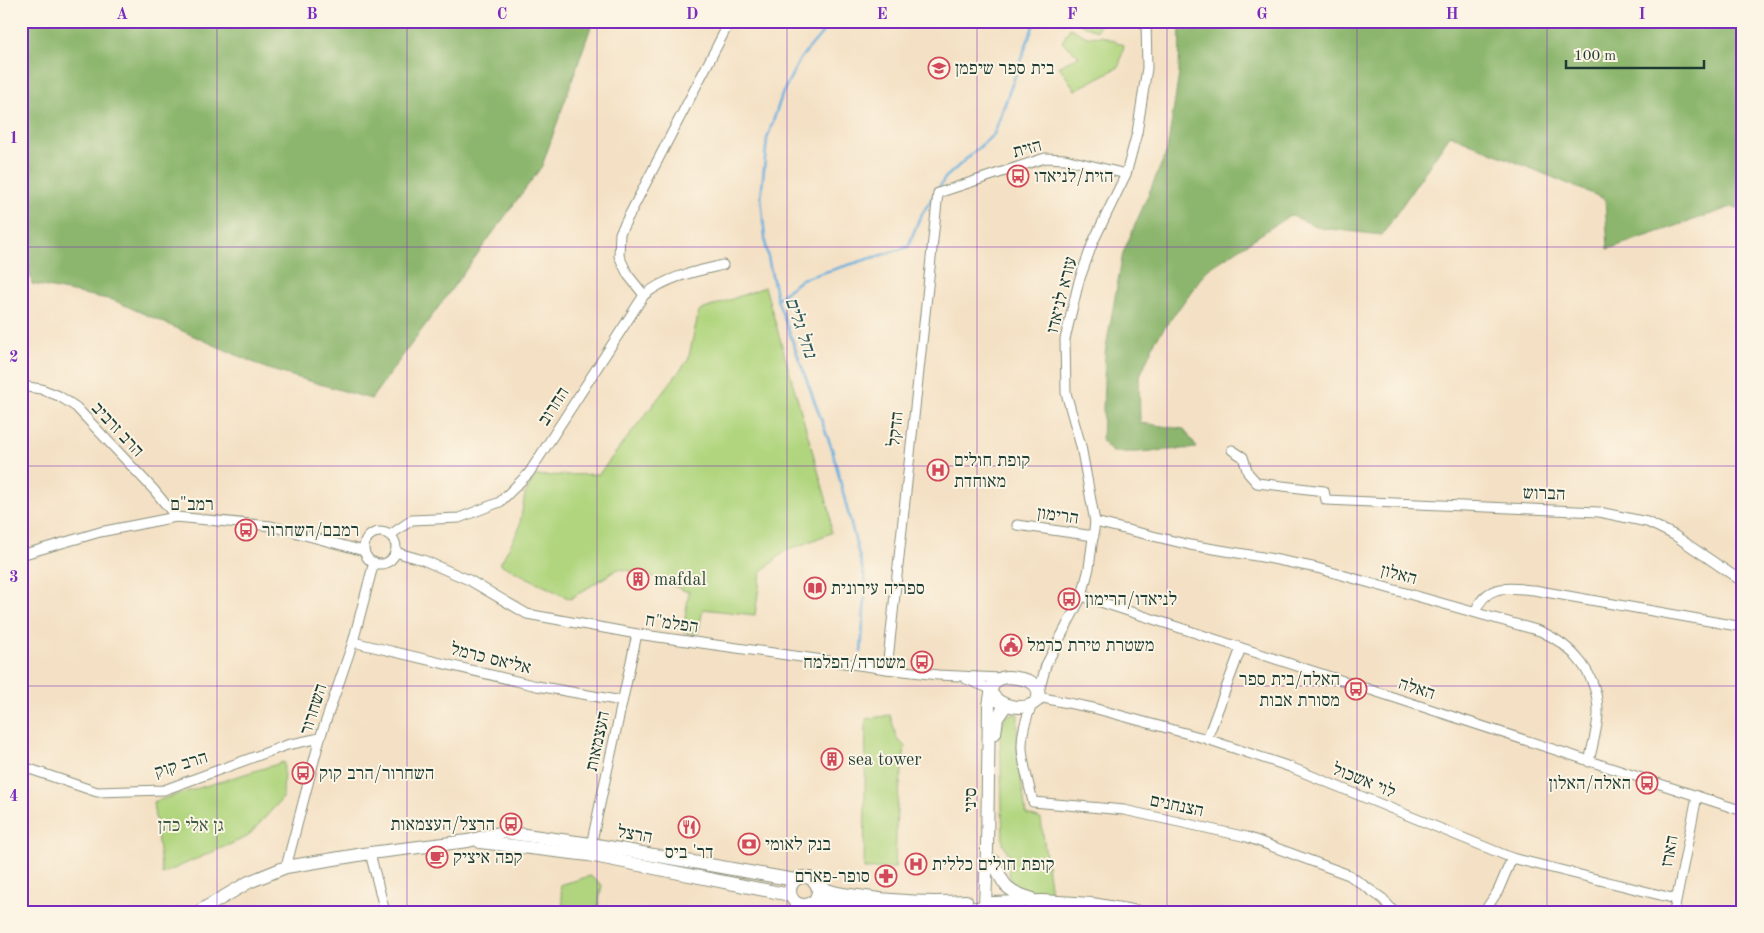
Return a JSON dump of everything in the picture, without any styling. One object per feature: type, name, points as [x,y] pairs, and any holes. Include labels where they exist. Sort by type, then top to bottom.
[{"type":"street","points":[[644,295],[628,275],[619,256],[620,233],[730,21]]},
{"type":"street","name":"עזרא לניאדו","points":[[1036,698],[1046,665],[1082,596],[1089,568],[1095,522],[1081,446],[1066,393],[1065,339],[1079,281],[1093,242],[1126,174],[1137,133],[1147,68],[1146,21]]},
{"type":"street","name":"הזית","points":[[938,193],[1045,158],[1065,159],[1126,174]]},
{"type":"street","name":"הדקל","points":[[887,669],[938,193]]},
{"type":"street","name":"החרוב","points":[[390,535],[412,520],[459,518],[500,502],[529,473],[644,295],[659,284],[684,274],[723,265]]},
{"type":"street","name":"הרב זרביב","points":[[21,386],[41,389],[59,396],[76,407],[154,490],[176,517]]},
{"type":"street","name":"הברוש","points":[[1232,450],[1243,457],[1248,473],[1257,483],[1324,491],[1326,500],[1599,512],[1647,522],[1660,528],[1743,582]]},
{"type":"street","name":"רמב\"ם","points":[[21,555],[100,532],[176,517],[271,526],[364,551]]},
{"type":"street","name":"האלון","points":[[1095,522],[1190,545],[1317,568],[1540,631],[1556,638],[1579,659],[1589,675],[1597,697],[1598,716],[1589,762]]},
{"type":"street","name":"הרימון","points":[[1017,525],[1094,536]]},
{"type":"street","points":[[383,532],[390,535],[395,543],[395,552],[389,561],[379,564],[370,560],[364,551],[366,541],[372,534],[383,532]]},
{"type":"street","name":"הפלמ\"ח","points":[[395,552],[423,560],[468,580],[527,614],[636,634],[887,669],[959,677],[1000,678]]},
{"type":"street","name":"השחרור","points":[[286,867],[320,738],[353,642],[374,562]]},
{"type":"street","points":[[1474,612],[1481,600],[1491,591],[1502,588],[1534,590],[1743,627]]},
{"type":"street","name":"האלה","points":[[1082,596],[1743,811]]},
{"type":"street","name":"העצמאות","points":[[590,849],[636,634]]},
{"type":"street","name":"אליאס כרמל","points":[[353,642],[537,686],[622,701]]},
{"type":"street","points":[[1207,739],[1241,648]]},
{"type":"street","name":"עזרא לניאדו","points":[[1029,680],[1046,665]]},
{"type":"street","points":[[1008,676],[1029,680],[1034,684],[1036,698],[1022,707],[1006,705],[997,700],[991,691],[995,682],[1000,678],[1008,676]]},
{"type":"street","name":"הפלמ\"ח","points":[[959,677],[991,691]]},
{"type":"street","name":"סיני","points":[[987,903],[989,706],[991,691]]},
{"type":"street","name":"לוי אשכול","points":[[1036,698],[1093,708],[1207,739],[1290,767],[1512,858],[1676,899]]},
{"type":"street","name":"הצנחנים","points":[[1036,698],[1024,723],[1021,751],[1033,802],[1124,810],[1246,837],[1350,875],[1383,899],[1394,912]]},
{"type":"street","name":"סיני","points":[[987,903],[994,862],[995,729],[997,718],[1006,705]]},
{"type":"street","name":"הרב קוק","points":[[22,767],[98,792],[164,790],[287,745],[320,738]]},
{"type":"street","name":"הארז","points":[[1674,912],[1697,796]]},
{"type":"street","name":"הרצל","points":[[198,912],[249,882],[286,867],[370,853],[468,841],[503,832],[590,849],[790,895]]},
{"type":"street","name":"הרצל","points":[[590,849],[795,880]]},
{"type":"street","points":[[370,853],[385,912]]},
{"type":"street","points":[[1484,912],[1498,891],[1512,858]]},
{"type":"street","points":[[994,862],[1000,877],[1010,890],[1015,894],[1042,901]]},
{"type":"street","name":"הרצל","points":[[211,912],[286,867]]},
{"type":"street","points":[[817,885],[819,893],[816,900],[801,909],[790,895],[791,887],[795,880],[807,877],[817,885],[834,892],[896,901],[934,903],[1042,901],[1092,904],[1138,912]]},
{"type":"street","points":[[816,900],[910,912]]},
{"type":"street","points":[[940,912],[956,911],[987,903]]},
{"type":"green space","points":[[21,21],[593,21],[542,166],[371,399],[268,369],[113,300],[32,284],[21,227]]},
{"type":"green space","points":[[1073,21],[1101,21],[1097,31]]},
{"type":"green space","points":[[1180,21],[1743,21],[1743,209],[1732,207],[1608,249],[1605,199],[1450,135],[1382,235],[1321,228],[1290,215],[1207,270],[1155,341],[1139,378],[1140,423],[1184,429],[1197,448],[1112,452],[1102,442],[1105,353],[1123,253],[1167,151],[1179,74]]},
{"type":"green space","points":[[1070,28],[1087,37],[1102,36],[1124,45],[1119,67],[1075,90],[1059,66],[1079,56],[1062,42]]},
{"type":"green space","points":[[765,287],[830,512],[831,533],[784,552],[761,572],[755,615],[703,609],[698,633],[683,632],[689,591],[644,573],[618,569],[570,599],[500,564],[519,529],[525,494],[535,476],[599,474],[688,360],[699,311]]},
{"type":"green space","points":[[1018,714],[1017,751],[1026,814],[1041,819],[1051,894],[1025,890],[1013,883],[1010,877],[1010,857],[1003,844],[1000,732],[1006,715]]},
{"type":"green space","points":[[890,715],[897,738],[905,747],[897,807],[895,868],[864,869],[866,719]]},
{"type":"green space","name":"גן אלי כהן","points":[[284,762],[283,798],[247,837],[162,874],[153,802]]},
{"type":"green space","points":[[590,876],[602,885],[597,912],[564,912],[560,885]]},
{"type":"waterway","name":"נחל גלים","points":[[832,21],[800,59],[783,92],[767,139],[761,197],[766,248],[777,299],[832,449],[866,583],[861,652]]},
{"type":"waterway","points":[[937,191],[945,178],[994,134],[1035,21]]},
{"type":"waterway","points":[[777,299],[802,279],[908,247],[919,219],[934,195]]},
{"type":"place","name":"בית ספר שיפמן","points":[[939,68]]},
{"type":"place","name":"הזית/לניאדו","points":[[1018,176]]},
{"type":"place","name":"קופת חולים מאוחדת","points":[[938,470]]},
{"type":"place","name":"רמבם/השחרור","points":[[246,530]]},
{"type":"place","name":"mafdal","points":[[638,579]]},
{"type":"place","name":"ספריה עירונית","points":[[815,588]]},
{"type":"place","name":"לניאדו/הרימון","points":[[1069,599]]},
{"type":"place","name":"משטרת טירת כרמל","points":[[1011,645]]},
{"type":"place","name":"משטרה/הפלמח","points":[[922,662]]},
{"type":"place","name":"האלה/בית ספר מסורת אבות","points":[[1356,689]]},
{"type":"place","name":"sea tower","points":[[832,759]]},
{"type":"place","name":"השחרור/הרב קוק","points":[[303,773]]},
{"type":"place","name":"האלה/האלון","points":[[1647,783]]},
{"type":"place","name":"הרצל/העצמאות","points":[[511,824]]},
{"type":"place","name":"דר' ביס","points":[[689,827]]},
{"type":"place","name":"בנק לאומי","points":[[749,844]]},
{"type":"place","name":"קפה איציק","points":[[437,857]]},
{"type":"place","name":"קופת חולים כללית","points":[[916,864]]},
{"type":"place","name":"סופר-פארם","points":[[886,876]]}]
